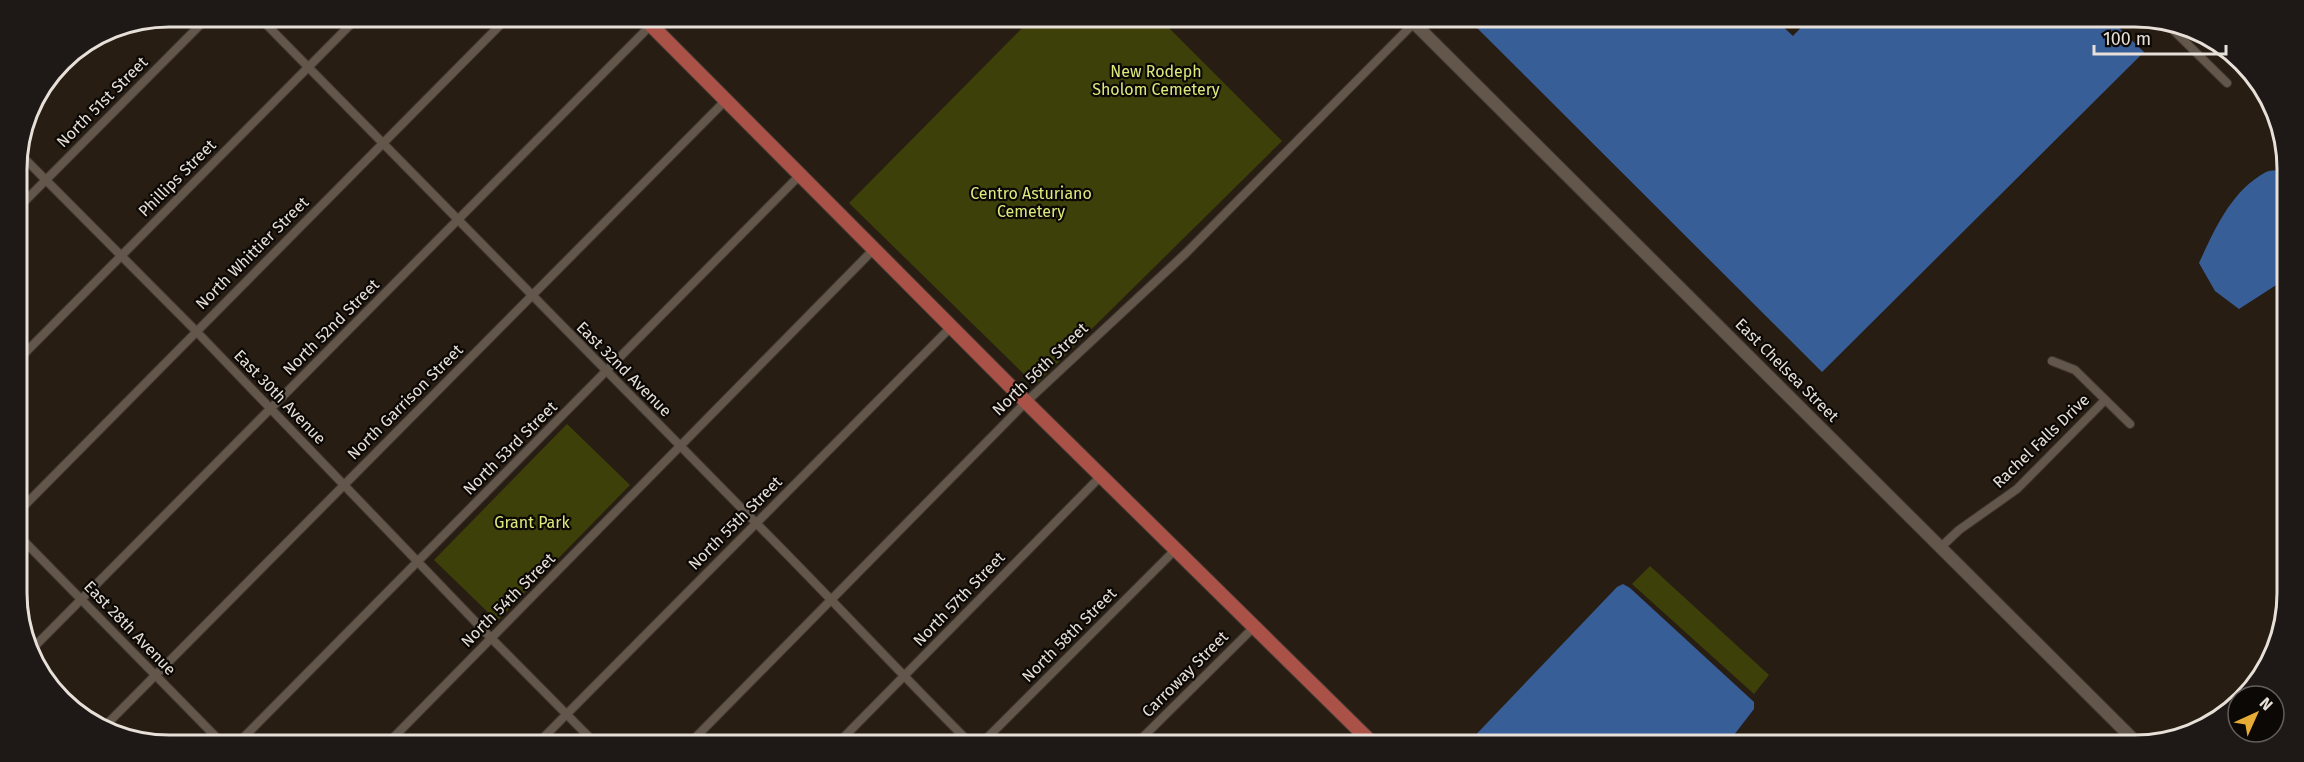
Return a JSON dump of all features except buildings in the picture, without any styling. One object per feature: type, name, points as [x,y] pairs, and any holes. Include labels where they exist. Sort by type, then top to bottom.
[{"type":"main road","points":[[654,27],[1026,402],[1364,735]]},
{"type":"street","name":"North 51st Street","points":[[27,199],[198,27]]},
{"type":"street","name":"East 32nd Avenue","points":[[268,27],[384,142],[457,221],[962,735]]},
{"type":"street","name":"Phillips Street","points":[[27,351],[348,27]]},
{"type":"street","name":"North Whittier Street","points":[[27,503],[498,27]]},
{"type":"street","name":"North 52nd Street","points":[[37,644],[457,221],[642,27]]},
{"type":"street","name":"North 56th Street","points":[[698,735],[1026,402],[1186,253],[1406,27]]},
{"type":"street","name":"East Chelsea Street","points":[[1418,27],[2129,735]]},
{"type":"street","points":[[2177,34],[2227,83]]},
{"type":"street","name":"North Garrison Street","points":[[109,722],[726,100]]},
{"type":"street","name":"East 30th Avenue","points":[[27,161],[196,331],[587,735]]},
{"type":"street","name":"North 53rd Street","points":[[247,735],[801,175]]},
{"type":"street","name":"North 54th Street","points":[[396,735],[874,249]]},
{"type":"street","name":"North 55th Street","points":[[546,735],[951,327]]},
{"type":"street","points":[[2052,361],[2075,370],[2130,424]]},
{"type":"street","name":"Rachel Falls Drive","points":[[1941,547],[1959,530],[2017,489],[2105,400]]},
{"type":"street","name":"North 57th Street","points":[[846,735],[1101,476]]},
{"type":"street","name":"East 28th Avenue","points":[[27,544],[214,735]]},
{"type":"street","name":"North 58th Street","points":[[990,735],[1176,549]]},
{"type":"street","name":"Carroway Street","points":[[1145,735],[1254,627]]},
{"type":"green space","name":"Centro Asturiano Cemetery","points":[[1023,27],[1168,27],[1282,141],[1035,385],[849,203]]},
{"type":"green space","name":"Grant Park","points":[[567,424],[630,485],[497,621],[434,560]]},
{"type":"green space","points":[[1650,566],[1769,675],[1754,694],[1632,584]]},
{"type":"water","points":[[1476,27],[1783,27],[1793,36],[1801,27],[2118,27],[2144,52],[1822,372]]},
{"type":"water","points":[[2277,170],[2277,285],[2239,309],[2215,291],[2199,263],[2211,237],[2234,200],[2254,180]]},
{"type":"water","points":[[1623,584],[1630,588],[1754,702],[1754,709],[1734,735],[1476,735],[1617,587]]},
{"type":"park label","name":"New Rodeph Sholom Cemetery","points":[[1156,80]]}]
